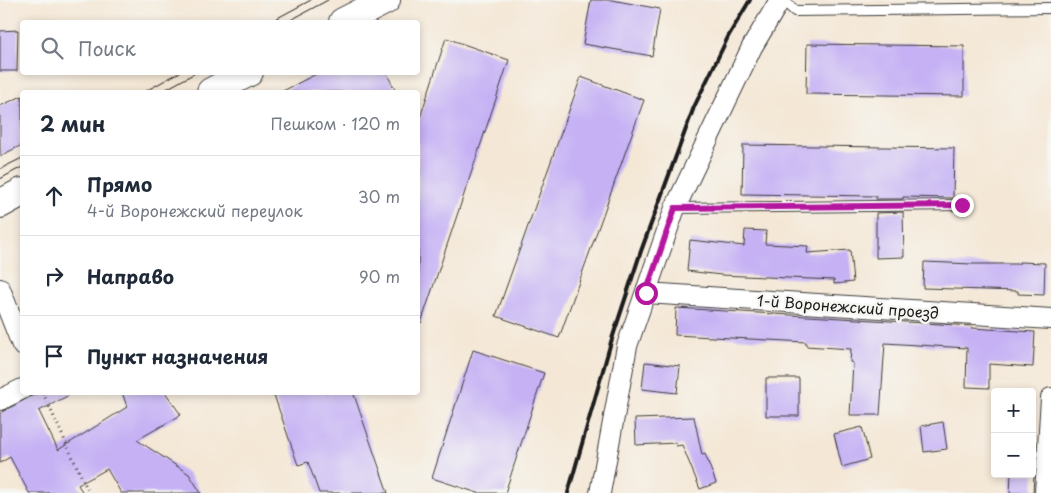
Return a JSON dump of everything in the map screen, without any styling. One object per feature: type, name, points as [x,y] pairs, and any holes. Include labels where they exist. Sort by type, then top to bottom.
[{"type":"street","points":[[347,20],[386,0]]},
{"type":"street","points":[[600,493],[627,346],[675,208],[752,47],[781,0]]},
{"type":"street","points":[[215,90],[243,75]]},
{"type":"street","points":[[0,204],[20,193]]},
{"type":"street","points":[[0,289],[20,340]]},
{"type":"street","name":"1-й Воронежский проезд","points":[[646,293],[1051,320]]},
{"type":"street","points":[[0,400],[20,390]]},
{"type":"street","points":[[1044,493],[1050,410]]},
{"type":"lane","points":[[781,0],[795,11],[1051,8]]},
{"type":"lane","points":[[675,208],[962,205]]},
{"type":"path","points":[[43,395],[89,493]]},
{"type":"building","points":[[591,0],[612,0],[660,9],[652,56],[583,44]]},
{"type":"building","points":[[18,30],[17,71],[0,71],[0,31]]},
{"type":"building","points":[[446,38],[509,60],[421,323],[420,323],[420,118]]},
{"type":"building","points":[[807,44],[964,46],[964,96],[806,94]]},
{"type":"building","points":[[314,75],[388,75],[395,90],[285,90]]},
{"type":"building","points":[[581,77],[644,100],[559,338],[496,316]]},
{"type":"building","points":[[20,97],[20,146],[0,156],[0,106]]},
{"type":"building","points":[[743,145],[954,148],[953,198],[903,197],[903,199],[876,199],[876,196],[742,194]]},
{"type":"building","points":[[903,212],[904,257],[876,258],[876,213]]},
{"type":"building","points":[[745,230],[766,231],[765,244],[808,246],[807,253],[850,250],[853,282],[834,284],[834,280],[721,275],[687,271],[690,240],[744,246]]},
{"type":"building","points":[[924,262],[972,264],[1045,263],[1044,295],[1018,294],[1018,291],[923,288]]},
{"type":"building","points":[[676,308],[972,326],[972,328],[1035,332],[1033,367],[989,364],[989,388],[966,387],[967,348],[885,343],[880,415],[850,415],[853,363],[850,362],[851,349],[806,346],[806,342],[675,335]]},
{"type":"building","points":[[473,350],[544,373],[505,493],[478,493],[432,478]]},
{"type":"building","points":[[645,362],[680,366],[677,393],[642,389]]},
{"type":"building","points":[[766,378],[799,378],[799,416],[766,416]]},
{"type":"building","points":[[33,395],[69,395],[39,411],[58,450],[127,407],[123,395],[167,395],[181,415],[137,440],[189,474],[201,493],[121,493],[107,469],[78,485],[83,493],[29,493],[10,457],[0,463],[0,413]]},
{"type":"building","points":[[274,395],[354,395],[388,493],[319,493],[308,462],[298,465]]},
{"type":"building","points":[[694,417],[702,455],[705,454],[716,483],[700,489],[682,445],[676,446],[675,443],[636,445],[635,419]]},
{"type":"building","points":[[943,422],[947,449],[924,452],[921,426]]},
{"type":"building","points":[[862,427],[870,459],[842,467],[834,434]]},
{"type":"building","points":[[1011,478],[1034,478],[1033,493],[1010,493]]},
{"type":"tram line","points":[[274,20],[311,0]]},
{"type":"tram line","points":[[291,20],[328,0]]},
{"type":"tram line","points":[[148,90],[175,75]]},
{"type":"tram line","points":[[165,90],[192,75]]},
{"type":"tram line","points":[[0,169],[20,159]]},
{"type":"tram line","points":[[0,179],[20,168]]},
{"type":"railway","points":[[568,493],[611,342],[641,251],[694,107],[729,35],[750,0]]},
{"type":"route","points":[[646,293],[675,208],[962,205]]}]
